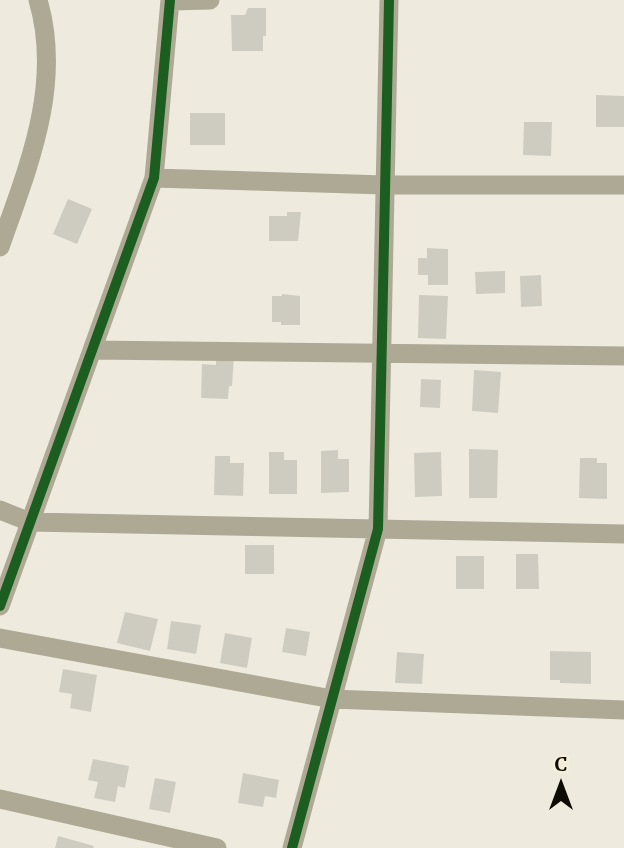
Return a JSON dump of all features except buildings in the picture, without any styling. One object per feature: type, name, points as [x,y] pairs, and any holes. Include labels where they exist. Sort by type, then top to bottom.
[{"type":"street","points":[[0,247],[29,163],[44,105],[47,46],[38,0]]},
{"type":"street","points":[[0,606],[154,178],[171,1],[210,0]]},
{"type":"street","points":[[292,848],[378,528],[389,0]]},
{"type":"street","points":[[154,178],[385,185],[624,185]]},
{"type":"street","points":[[92,350],[624,356]]},
{"type":"street","points":[[0,510],[30,522],[624,534]]},
{"type":"street","points":[[0,638],[332,699],[624,710]]},
{"type":"street","points":[[0,799],[218,848]]},
{"type":"cycle path","points":[[0,606],[154,178],[170,0]]},
{"type":"cycle path","points":[[292,848],[378,529],[389,0]]}]
